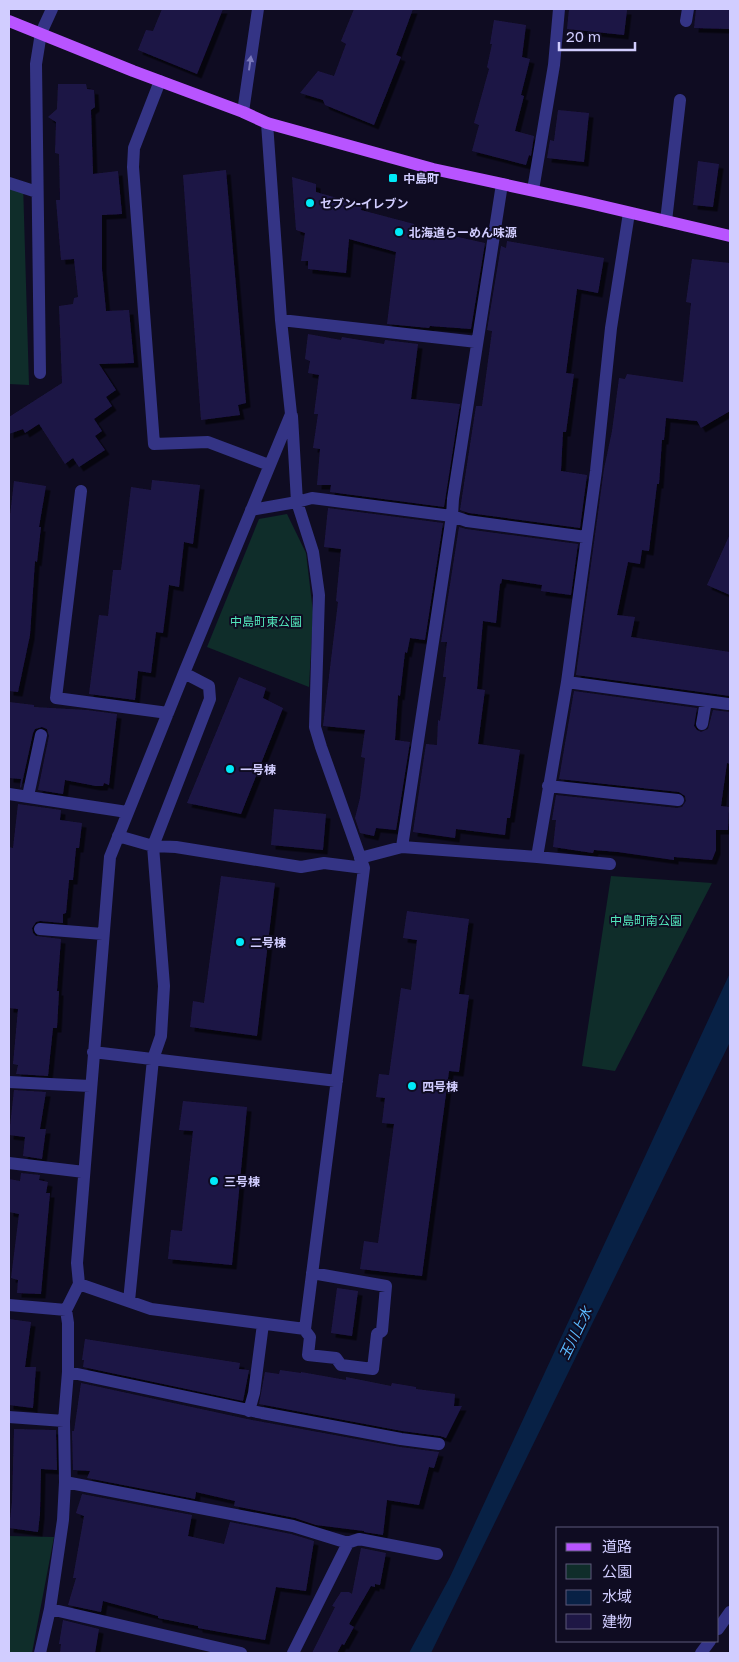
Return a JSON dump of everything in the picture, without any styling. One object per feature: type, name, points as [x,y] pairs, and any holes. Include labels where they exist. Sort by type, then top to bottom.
[{"type":"main road","points":[[9,21],[267,123],[433,169],[533,190],[730,236]]},
{"type":"street","points":[[40,373],[36,64],[41,34],[52,9]]},
{"type":"street","points":[[243,112],[258,9]]},
{"type":"street","points":[[533,190],[554,65],[559,9]]},
{"type":"street","points":[[160,81],[134,148],[133,167],[154,444],[208,442],[269,465]]},
{"type":"street","points":[[666,221],[680,100]]},
{"type":"street","points":[[267,123],[281,320],[298,502],[313,552],[319,595],[315,727],[362,863],[337,1081],[304,1329]]},
{"type":"street","points":[[9,183],[37,192]]},
{"type":"street","points":[[402,847],[502,184]]},
{"type":"street","points":[[537,856],[567,682],[596,471],[611,328],[629,213]]},
{"type":"street","points":[[281,320],[477,342]]},
{"type":"street","points":[[40,1653],[50,1609],[63,1520],[65,1482],[64,1421],[68,1372],[68,1323],[66,1310],[79,1284],[77,1264],[110,858],[127,812],[291,414]]},
{"type":"street","points":[[81,491],[56,698],[168,713]]},
{"type":"street","points":[[251,510],[312,498],[452,516],[467,521],[586,537]]},
{"type":"street","points":[[129,1302],[153,1059],[161,1036],[164,986],[153,846],[210,699],[209,686],[184,673]]},
{"type":"street","points":[[567,682],[728,704]]},
{"type":"street","points":[[702,724],[706,700]]},
{"type":"street","points":[[28,796],[42,735]]},
{"type":"street","points":[[548,786],[678,800]]},
{"type":"street","points":[[9,794],[127,812]]},
{"type":"street","points":[[118,836],[153,846],[176,847],[301,867],[324,863],[362,863],[402,847],[537,856],[610,864]]},
{"type":"street","points":[[40,929],[103,934]]},
{"type":"street","points":[[93,1052],[337,1081]]},
{"type":"street","points":[[9,1082],[90,1086]]},
{"type":"street","points":[[9,1163],[84,1172]]},
{"type":"street","points":[[79,1284],[151,1309],[304,1329],[310,1336],[308,1355],[336,1358],[341,1365],[373,1369],[377,1334],[382,1331],[386,1286],[312,1273]]},
{"type":"street","points":[[9,1305],[66,1310]]},
{"type":"street","points":[[249,1411],[254,1393],[263,1324]]},
{"type":"street","points":[[68,1372],[249,1411],[400,1440],[439,1444]]},
{"type":"street","points":[[9,1416],[64,1421]]},
{"type":"street","points":[[65,1482],[293,1526],[347,1543],[359,1539],[436,1554]]},
{"type":"street","points":[[293,1653],[347,1543]]},
{"type":"street","points":[[50,1609],[241,1653]]},
{"type":"street","points":[[719,1628],[730,1612]]},
{"type":"green space","points":[[9,183],[23,183],[29,385],[9,384]]},
{"type":"green space","name":"中島町東公園","points":[[287,514],[306,553],[313,612],[309,687],[207,647],[259,519]]},
{"type":"green space","name":"中島町南公園","points":[[611,876],[712,883],[615,1071],[582,1066]]},
{"type":"green space","points":[[9,1536],[54,1537],[32,1653],[9,1653]]},
{"type":"water","name":"玉川上水","points":[[730,973],[730,1042],[431,1653],[409,1653],[450,1577]]},
{"type":"building","points":[[162,9],[223,9],[197,74],[138,50],[146,30],[153,31]]},
{"type":"building","points":[[354,9],[413,9],[396,55],[401,57],[374,125],[325,105],[323,100],[300,93],[318,71],[334,76],[346,44],[341,41]]},
{"type":"building","points":[[569,9],[627,10],[624,35],[567,29]]},
{"type":"building","points":[[696,9],[730,9],[730,29],[694,28]]},
{"type":"building","points":[[494,20],[526,25],[522,57],[530,59],[521,95],[524,96],[515,131],[534,136],[531,156],[529,155],[526,165],[472,151],[479,125],[474,123],[489,69],[487,67],[492,44],[490,44]]},
{"type":"building","points":[[58,84],[86,84],[87,89],[94,90],[95,107],[91,110],[93,174],[118,171],[122,214],[102,215],[102,269],[106,311],[129,310],[134,363],[99,364],[116,390],[106,397],[112,406],[94,419],[102,431],[95,436],[105,450],[79,467],[73,458],[65,464],[39,424],[25,433],[23,429],[9,434],[9,417],[62,383],[59,306],[73,304],[74,298],[78,297],[74,259],[61,260],[56,200],[60,200],[59,154],[55,153],[56,122],[48,117],[57,109]]},
{"type":"building","points":[[558,110],[589,113],[584,162],[547,158],[550,140],[554,141]]},
{"type":"building","points":[[698,161],[719,164],[713,207],[693,205]]},
{"type":"building","points":[[226,170],[246,403],[238,405],[240,415],[201,420],[183,175]]},
{"type":"building","points":[[292,177],[316,184],[316,192],[362,205],[361,210],[414,224],[413,227],[485,243],[471,329],[387,324],[396,252],[349,239],[346,273],[308,269],[308,261],[301,261],[305,233],[296,230]]},
{"type":"building","points":[[507,241],[604,258],[598,293],[577,289],[566,373],[574,374],[566,432],[563,432],[561,471],[587,475],[580,528],[469,513],[460,510],[476,406],[482,406],[492,331],[487,330],[501,246],[506,248]]},
{"type":"building","points":[[692,259],[730,263],[730,411],[701,428],[697,421],[666,418],[649,551],[642,550],[640,564],[628,562],[617,615],[635,617],[631,637],[730,652],[730,696],[576,675],[604,469],[612,431],[619,378],[625,379],[627,374],[683,382],[691,303],[686,302]]},
{"type":"building","points":[[308,334],[341,340],[342,337],[384,344],[385,340],[418,344],[411,399],[460,404],[444,507],[330,492],[331,485],[317,485],[320,449],[313,448],[318,414],[314,414],[319,375],[308,373],[310,361],[305,359]]},
{"type":"building","points":[[152,480],[200,485],[193,544],[184,542],[179,587],[169,585],[163,633],[156,632],[151,673],[138,671],[135,700],[89,694],[99,615],[108,616],[113,570],[121,570],[131,487],[151,490]]},
{"type":"building","points":[[14,481],[46,486],[39,527],[41,527],[37,562],[35,561],[30,635],[18,692],[9,691],[9,524]]},
{"type":"building","points":[[328,508],[443,523],[425,640],[410,638],[407,653],[405,652],[400,696],[398,695],[395,740],[410,742],[396,830],[376,828],[374,836],[360,833],[355,818],[360,798],[365,758],[361,757],[365,730],[323,726],[338,602],[336,601],[341,549],[324,547]]},
{"type":"building","points":[[459,527],[578,544],[571,595],[541,591],[542,585],[502,579],[496,623],[483,621],[477,689],[485,690],[478,744],[520,750],[510,818],[507,818],[505,835],[456,829],[455,838],[413,832],[426,744],[437,745],[438,720],[440,721],[446,677],[443,677],[447,642],[441,642]]},
{"type":"building","points":[[730,534],[730,595],[707,585]]},
{"type":"building","name":"一号棟","points":[[239,677],[266,688],[263,698],[283,708],[241,814],[187,803]]},
{"type":"building","points":[[574,691],[697,708],[694,726],[701,732],[708,729],[713,710],[730,712],[730,764],[727,763],[721,806],[729,807],[728,830],[716,830],[716,850],[712,860],[674,857],[674,860],[618,852],[594,850],[593,853],[553,847],[556,820],[552,820],[556,795],[677,808],[682,807],[686,801],[685,796],[679,792],[559,779]]},
{"type":"building","points":[[9,702],[34,705],[34,707],[117,714],[109,785],[104,783],[103,786],[96,786],[65,780],[63,794],[38,790],[49,736],[47,729],[42,727],[35,729],[33,733],[21,788],[21,779],[9,778]]},
{"type":"building","points":[[18,804],[61,810],[60,820],[82,823],[79,848],[76,848],[73,880],[69,880],[66,913],[63,914],[63,923],[40,921],[36,922],[32,928],[36,936],[61,939],[57,991],[59,991],[57,1028],[53,1028],[48,1076],[16,1074],[18,1065],[13,1064],[18,1009],[9,1008],[9,847],[13,848]]},
{"type":"building","points":[[274,809],[326,814],[323,850],[271,845]]},
{"type":"building","name":"二号棟","points":[[221,876],[275,883],[257,1036],[190,1027],[193,1001],[204,1003]]},
{"type":"building","name":"四号棟","points":[[407,911],[469,919],[459,994],[469,995],[459,1072],[449,1071],[422,1276],[360,1269],[364,1241],[378,1243],[394,1124],[382,1123],[385,1098],[376,1097],[379,1074],[389,1075],[401,988],[411,990],[417,940],[403,938]]},
{"type":"building","points":[[14,1090],[46,1092],[40,1129],[46,1129],[42,1159],[23,1156],[25,1137],[9,1135]]},
{"type":"building","name":"三号棟","points":[[183,1101],[247,1107],[232,1265],[168,1259],[171,1230],[182,1231],[193,1131],[179,1130]]},
{"type":"building","points":[[21,1173],[40,1175],[39,1180],[48,1182],[46,1193],[50,1193],[41,1294],[17,1293],[18,1280],[11,1278],[19,1214],[9,1212],[9,1179],[20,1181]]},
{"type":"building","points":[[337,1288],[358,1291],[352,1336],[331,1333]]},
{"type":"building","points":[[9,1319],[31,1322],[25,1367],[36,1367],[33,1408],[9,1405]]},
{"type":"building","points":[[85,1339],[240,1363],[239,1369],[249,1370],[243,1401],[83,1367]]},
{"type":"building","points":[[280,1370],[346,1380],[346,1377],[391,1386],[392,1383],[416,1387],[416,1389],[455,1394],[454,1406],[462,1406],[446,1438],[259,1404],[265,1372],[279,1374]]},
{"type":"building","points":[[81,1383],[247,1419],[400,1447],[439,1452],[434,1468],[429,1467],[419,1505],[387,1500],[383,1535],[316,1525],[295,1518],[234,1506],[235,1501],[196,1492],[195,1499],[87,1478],[90,1471],[73,1470],[72,1431],[74,1431]]},
{"type":"building","points":[[14,1429],[56,1430],[57,1470],[41,1469],[38,1532],[9,1528],[12,1502]]},
{"type":"building","points":[[82,1494],[192,1515],[188,1536],[224,1544],[230,1522],[291,1534],[314,1541],[306,1591],[276,1587],[265,1640],[198,1628],[198,1626],[158,1618],[158,1616],[103,1601],[101,1612],[68,1605],[76,1578],[73,1578],[84,1516],[76,1513]]},
{"type":"building","points":[[361,1548],[386,1553],[380,1585],[375,1584],[375,1587],[371,1586],[349,1624],[354,1627],[337,1653],[312,1653],[335,1607],[332,1606],[341,1592],[352,1594]]},
{"type":"building","points":[[63,1620],[99,1629],[95,1653],[60,1653],[61,1644],[59,1644]]},
{"type":"place","name":"中島町","points":[[393,178]]},
{"type":"place","name":"セブン-イレブン","points":[[310,203]]},
{"type":"place","name":"北海道らーめん味源","points":[[399,232]]},
{"type":"place","name":"一号棟","points":[[230,769]]},
{"type":"place","name":"二号棟","points":[[240,942]]},
{"type":"place","name":"四号棟","points":[[412,1086]]},
{"type":"place","name":"三号棟","points":[[214,1181]]}]
